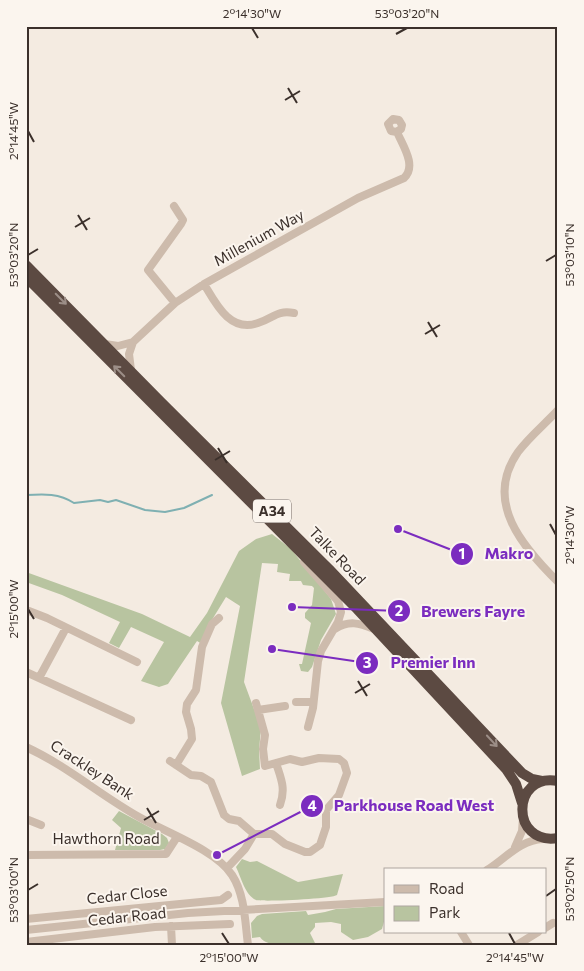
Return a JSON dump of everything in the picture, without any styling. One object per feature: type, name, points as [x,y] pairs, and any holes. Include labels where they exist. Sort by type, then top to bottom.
[{"type":"highway","name":"Talke Road","points":[[26,265],[131,370],[160,402],[329,569],[522,773],[532,779],[542,781]]},
{"type":"highway","name":"Talke Road","points":[[26,277],[375,629],[506,769],[516,784],[522,803]]},
{"type":"highway","name":"A34","points":[[542,781],[557,780]]},
{"type":"highway","points":[[522,803],[530,789],[542,781]]},
{"type":"highway","name":"A34","points":[[522,803],[523,818]]},
{"type":"highway","points":[[523,818],[530,830],[538,836],[553,838]]},
{"type":"street","name":"Millenium Way","points":[[133,342],[175,303],[204,284],[358,198],[404,178],[409,173],[411,167],[397,132]]},
{"type":"street","points":[[174,206],[182,220],[181,224],[148,270],[175,303]]},
{"type":"street","points":[[204,284],[216,306],[226,318],[240,324],[258,324],[284,311],[294,312]]},
{"type":"street","points":[[105,344],[118,346],[133,342]]},
{"type":"street","points":[[131,370],[129,354],[133,342]]},
{"type":"street","points":[[558,410],[519,452],[509,468],[505,500],[511,522],[519,537],[538,562],[558,582]]},
{"type":"street","points":[[272,523],[338,601],[341,612],[321,651],[308,728]]},
{"type":"street","points":[[29,611],[137,662]]},
{"type":"street","points":[[219,618],[212,624],[202,647],[193,678],[196,690],[187,704],[186,712],[192,739],[173,763],[191,775],[207,778],[211,782],[224,815],[229,819],[239,821],[254,834],[272,834],[285,844],[305,852],[315,849],[320,845],[326,827],[326,810],[339,795],[347,773],[344,763],[339,759],[319,758],[302,762],[290,759],[266,766]]},
{"type":"street","points":[[333,630],[343,624],[353,623],[375,629]]},
{"type":"street","points":[[39,678],[66,628]]},
{"type":"street","points":[[26,672],[131,720]]},
{"type":"street","points":[[296,702],[313,702]]},
{"type":"street","points":[[268,775],[263,749],[265,735],[257,706],[284,706]]},
{"type":"street","name":"Crackley Bank","points":[[26,747],[66,768],[138,817],[200,849],[227,868],[238,887],[248,945]]},
{"type":"street","points":[[276,762],[284,787],[284,794],[280,805]]},
{"type":"street","points":[[512,851],[519,840],[523,818]]},
{"type":"street","points":[[26,819],[41,825]]},
{"type":"street","points":[[227,868],[245,849],[254,834]]},
{"type":"street","name":"Hawthorn Road","points":[[26,855],[166,854],[178,837]]},
{"type":"street","points":[[490,868],[524,842],[533,839],[553,838]]},
{"type":"street","name":"Cedar Close","points":[[26,919],[221,900],[228,894]]},
{"type":"street","name":"Cedar Road","points":[[26,930],[243,909],[384,902]]},
{"type":"street","name":"Cedar Road","points":[[99,912],[100,922]]},
{"type":"street","name":"Cedar Road","points":[[26,942],[171,926],[227,922]]},
{"type":"street","points":[[546,927],[553,923]]},
{"type":"street","points":[[171,926],[172,945]]},
{"type":"street","points":[[462,934],[469,945]]},
{"type":"street","points":[[517,945],[535,934]]},
{"type":"green space","points":[[272,534],[291,549],[331,599],[336,614],[321,640],[312,667],[308,672],[301,671],[299,664],[302,664],[311,623],[305,618],[305,613],[312,605],[314,588],[303,585],[301,581],[289,581],[290,574],[277,572],[278,564],[262,563],[244,682],[261,728],[260,769],[242,776],[221,703],[240,606],[226,597],[210,623],[202,644],[197,641],[168,684],[159,687],[141,681],[164,642],[131,627],[119,648],[109,643],[120,622],[62,595],[26,582],[26,572],[142,614],[190,637],[207,613],[239,551],[256,539]]},
{"type":"green space","points":[[119,811],[167,838],[169,843],[165,849],[115,850],[121,828],[112,820]]},
{"type":"green space","points":[[242,859],[250,862],[257,861],[298,882],[343,874],[337,895],[296,900],[256,900],[246,890],[236,867]]},
{"type":"green space","points":[[384,906],[382,929],[368,937],[353,940],[341,932],[341,924],[331,922],[315,923],[315,927],[310,933],[316,945],[277,945],[264,941],[260,937],[252,938],[251,923],[257,916],[262,914],[306,911],[308,915],[336,909]]},
{"type":"waterway","points":[[26,495],[45,494],[63,497],[74,503],[116,500],[145,510],[165,512],[184,508],[212,495]]},
{"type":"place","name":"Makro","points":[[398,529]]},
{"type":"place","name":"Brewers Fayre","points":[[292,607]]},
{"type":"place","name":"Premier Inn","points":[[272,649]]},
{"type":"place","name":"Parkhouse Road West","points":[[217,855]]}]
